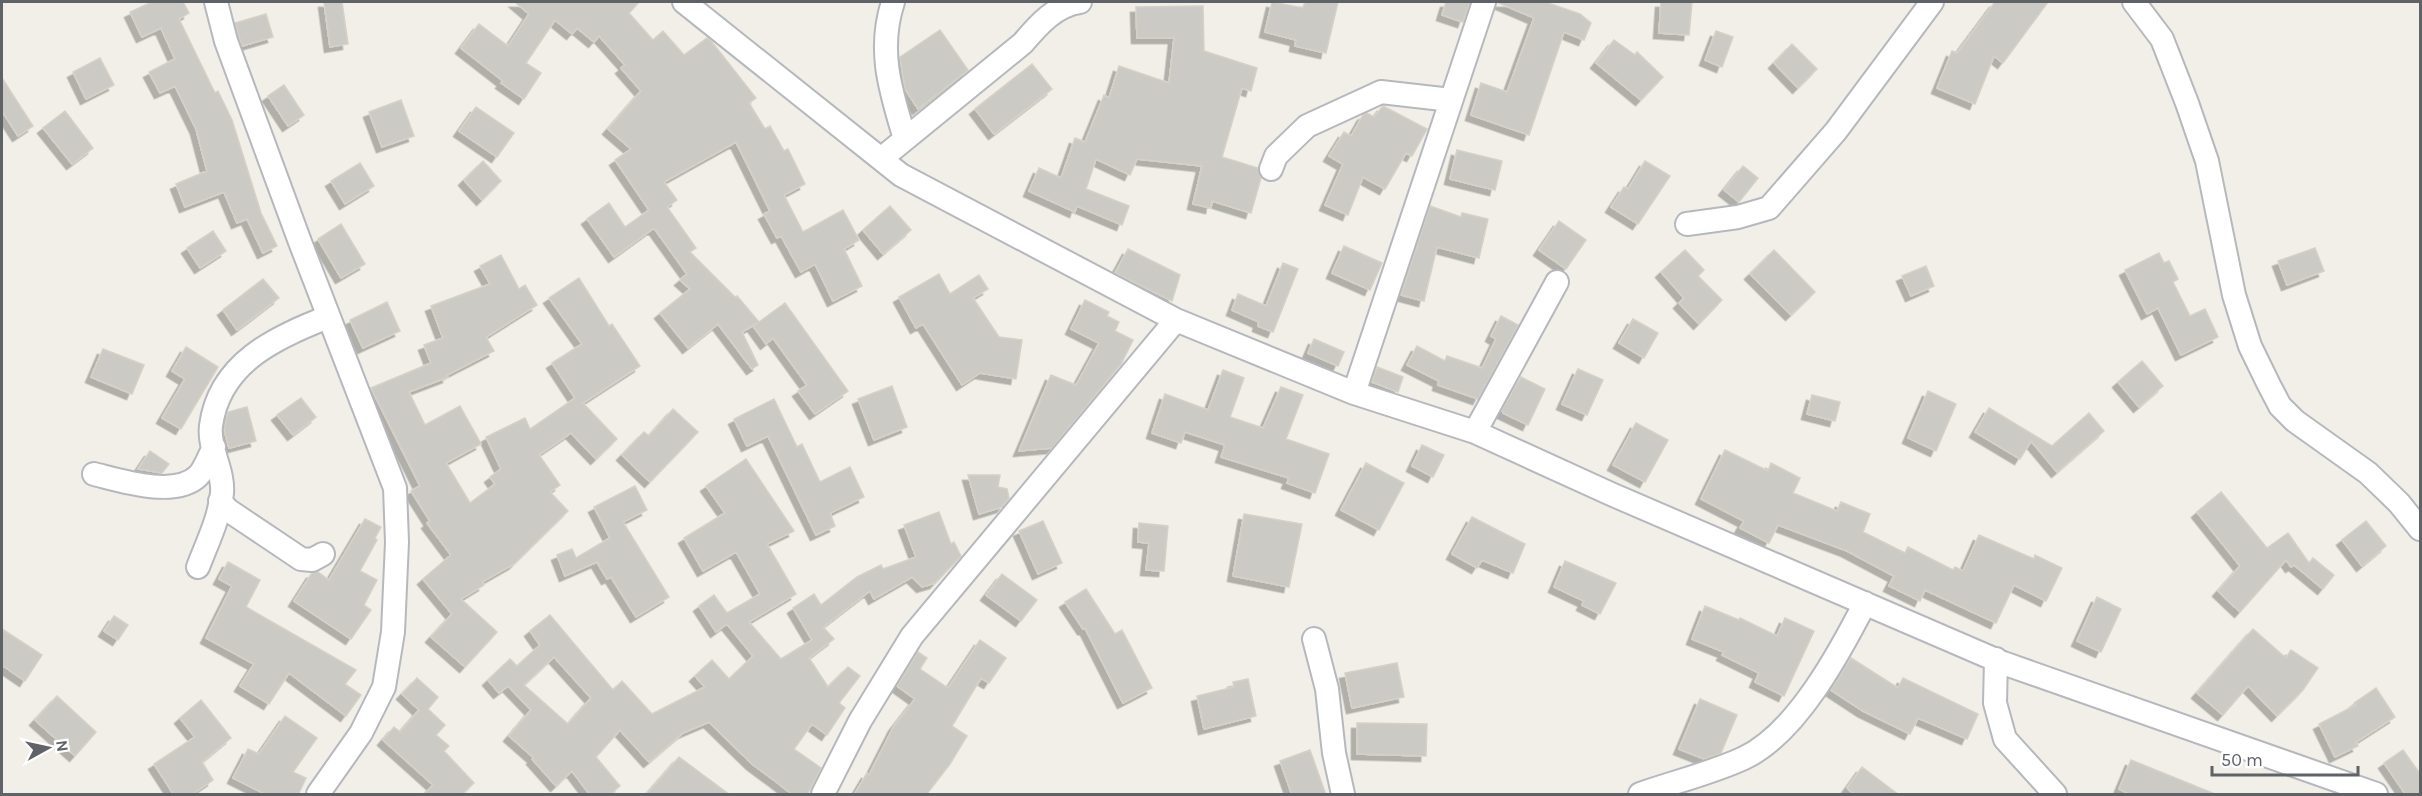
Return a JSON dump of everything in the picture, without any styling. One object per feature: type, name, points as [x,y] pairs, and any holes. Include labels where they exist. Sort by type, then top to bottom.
[{"type":"street","points":[[216,2],[226,41],[394,488],[397,542],[393,632],[384,687],[361,733],[318,795]]},
{"type":"street","points":[[684,2],[901,175],[1176,320],[1354,393],[1475,432],[1611,494],[1996,660],[2376,795]]},
{"type":"street","points":[[893,2],[886,52],[887,81],[906,139]]},
{"type":"street","points":[[882,158],[1023,43],[1041,22],[1058,9],[1080,2]]},
{"type":"street","points":[[1354,393],[1484,2]]},
{"type":"street","points":[[1687,224],[1738,217],[1769,208],[1836,131],[1932,2]]},
{"type":"street","points":[[2134,2],[2162,39],[2187,103],[2207,161],[2234,295],[2250,346],[2280,406],[2295,421],[2368,473],[2399,503],[2421,530]]},
{"type":"street","points":[[1271,169],[1276,156],[1307,126],[1381,92],[1451,100]]},
{"type":"street","points":[[1475,432],[1557,282]]},
{"type":"street","points":[[198,567],[218,517],[220,501],[221,470],[210,427],[219,399],[234,369],[288,333],[328,317]]},
{"type":"street","points":[[823,795],[860,721],[912,636],[1176,320]]},
{"type":"street","points":[[94,474],[141,485],[180,485],[201,473],[214,447]]},
{"type":"street","points":[[220,501],[228,510],[301,559],[312,560],[323,554]]},
{"type":"street","points":[[1640,795],[1746,757],[1780,731],[1806,702],[1846,640],[1864,603]]},
{"type":"street","points":[[1314,639],[1327,689],[1334,753],[1343,795]]},
{"type":"street","points":[[1996,660],[1995,703],[2005,739],[2055,795]]},
{"type":"building","points":[[152,2],[183,2],[189,13],[179,19],[215,93],[218,91],[232,120],[261,213],[277,246],[263,253],[247,219],[237,223],[224,192],[185,207],[176,184],[207,171],[196,129],[175,86],[160,93],[149,72],[175,59],[161,28],[142,37],[130,12]]},
{"type":"building","points":[[324,2],[342,2],[348,44],[330,47]]},
{"type":"building","points":[[515,2],[639,2],[629,13],[653,40],[663,31],[684,55],[707,38],[712,42],[756,98],[749,103],[765,129],[770,126],[784,151],[788,149],[805,184],[784,195],[803,232],[843,210],[859,240],[844,249],[862,286],[833,301],[815,264],[801,272],[781,236],[777,238],[764,214],[770,211],[736,142],[664,182],[677,200],[667,207],[696,248],[690,252],[735,297],[737,296],[759,322],[785,303],[848,391],[815,414],[798,391],[807,385],[773,338],[766,344],[753,326],[757,323],[742,332],[758,365],[752,369],[718,324],[688,348],[660,313],[690,289],[680,280],[687,274],[654,228],[614,257],[587,219],[609,203],[625,227],[649,210],[615,160],[631,149],[608,129],[641,91],[621,68],[625,65],[599,36],[594,42],[577,28],[572,34],[555,20],[526,63],[541,73],[524,99],[501,83],[503,81],[461,48],[479,24],[508,46],[529,14]]},
{"type":"building","points":[[1272,2],[1303,8],[1305,2],[1338,2],[1326,53],[1295,46],[1296,40],[1265,32]]},
{"type":"building","points":[[1446,2],[1470,2],[1463,22],[1442,15]]},
{"type":"building","points":[[1497,2],[1545,2],[1580,14],[1591,23],[1584,40],[1564,32],[1529,135],[1471,115],[1481,83],[1507,92],[1534,18]]},
{"type":"building","points":[[1661,2],[1692,2],[1689,35],[1659,33]]},
{"type":"building","points":[[1995,2],[2048,2],[2003,63],[1994,56],[1975,104],[1937,88],[1952,51],[1957,53]]},
{"type":"building","points":[[1203,6],[1204,51],[1257,68],[1251,91],[1242,88],[1222,157],[1258,168],[1261,178],[1251,213],[1212,201],[1211,208],[1193,204],[1202,166],[1137,159],[1130,175],[1096,159],[1086,189],[1129,206],[1122,225],[1077,206],[1075,212],[1029,191],[1039,168],[1061,178],[1075,138],[1085,142],[1104,95],[1109,98],[1119,66],[1169,83],[1174,38],[1137,38],[1136,7]]},
{"type":"building","points":[[266,14],[273,37],[242,46],[235,23]]},
{"type":"building","points":[[940,30],[968,70],[918,109],[905,89],[900,57]]},
{"type":"building","points":[[1716,31],[1733,37],[1722,67],[1705,60]]},
{"type":"building","points":[[1614,40],[1635,55],[1637,52],[1663,77],[1641,100],[1596,63]]},
{"type":"building","points":[[1792,44],[1817,69],[1798,88],[1774,63]]},
{"type":"building","points":[[100,58],[114,85],[86,99],[73,72]]},
{"type":"building","points":[[1032,64],[1052,89],[994,134],[975,109]]},
{"type":"building","points":[[2,78],[33,126],[18,136],[2,111]]},
{"type":"building","points":[[284,85],[304,115],[288,126],[268,96]]},
{"type":"building","points":[[401,100],[414,136],[382,147],[369,112]]},
{"type":"building","points":[[1383,106],[1427,129],[1412,156],[1406,153],[1385,189],[1363,177],[1348,215],[1325,205],[1343,164],[1329,156],[1344,132],[1351,136],[1363,115],[1367,113],[1374,117]]},
{"type":"building","points":[[476,107],[514,133],[497,157],[459,131]]},
{"type":"building","points":[[65,111],[93,148],[72,164],[43,128]]},
{"type":"building","points":[[1457,150],[1502,161],[1495,190],[1450,179]]},
{"type":"building","points":[[483,161],[501,181],[482,200],[464,180]]},
{"type":"building","points":[[1645,161],[1670,176],[1638,224],[1611,207],[1624,187],[1628,189]]},
{"type":"building","points":[[360,163],[374,186],[345,204],[331,181]]},
{"type":"building","points":[[1743,166],[1758,178],[1739,202],[1724,190]]},
{"type":"building","points":[[890,206],[911,230],[883,254],[863,230]]},
{"type":"building","points":[[1430,206],[1461,217],[1462,213],[1488,219],[1479,258],[1437,247],[1424,301],[1401,295]]},
{"type":"building","points":[[1559,221],[1586,240],[1566,269],[1539,250]]},
{"type":"building","points":[[341,224],[365,264],[341,278],[318,239]]},
{"type":"building","points":[[213,231],[226,251],[200,268],[187,248]]},
{"type":"building","points":[[1344,246],[1382,263],[1370,290],[1332,273]]},
{"type":"building","points":[[2315,248],[2324,271],[2287,285],[2278,261]]},
{"type":"building","points":[[1128,249],[1180,275],[1172,301],[1115,273]]},
{"type":"building","points":[[1685,250],[1704,270],[1698,276],[1722,300],[1699,324],[1679,303],[1684,298],[1661,272]]},
{"type":"building","points":[[1774,250],[1815,292],[1791,315],[1750,274]]},
{"type":"building","points":[[2159,253],[2164,263],[2169,261],[2178,279],[2173,282],[2190,316],[2205,309],[2218,337],[2181,355],[2158,308],[2147,314],[2125,270]]},
{"type":"building","points":[[501,255],[519,289],[525,285],[537,305],[486,337],[494,351],[447,375],[448,377],[409,392],[425,425],[460,406],[481,444],[446,463],[470,503],[495,484],[490,477],[501,469],[486,437],[525,418],[530,429],[575,398],[552,363],[582,344],[549,298],[579,278],[609,326],[612,324],[640,366],[583,403],[617,439],[596,459],[571,433],[539,455],[560,485],[550,492],[568,511],[514,564],[482,582],[484,585],[461,599],[497,632],[465,667],[431,637],[452,614],[423,579],[451,555],[427,523],[430,521],[411,491],[420,486],[371,388],[431,363],[424,345],[443,338],[431,306],[490,284],[480,266]]},
{"type":"building","points":[[1283,263],[1298,269],[1273,332],[1258,326],[1259,322],[1232,310],[1238,294],[1266,306]]},
{"type":"building","points":[[1926,266],[1934,286],[1911,296],[1902,276]]},
{"type":"building","points":[[939,274],[950,294],[979,275],[988,289],[973,298],[999,337],[1022,340],[1016,379],[980,373],[962,385],[923,324],[916,328],[899,297]]},
{"type":"building","points":[[263,279],[279,298],[237,330],[223,310]]},
{"type":"building","points":[[1085,300],[1109,312],[1107,316],[1119,322],[1115,331],[1133,340],[1121,364],[1052,448],[1019,451],[1051,375],[1076,385],[1099,343],[1071,329]]},
{"type":"building","points":[[387,302],[400,331],[363,348],[350,320]]},
{"type":"building","points":[[1501,316],[1518,325],[1478,399],[1438,385],[1439,381],[1407,365],[1417,346],[1445,361],[1447,356],[1482,368],[1496,339],[1491,336]]},
{"type":"building","points":[[1633,319],[1658,333],[1644,358],[1619,343]]},
{"type":"building","points":[[1314,339],[1344,352],[1338,366],[1308,353]]},
{"type":"building","points":[[186,347],[218,367],[181,429],[162,418],[185,379],[172,371]]},
{"type":"building","points":[[103,349],[144,365],[132,394],[91,377]]},
{"type":"building","points":[[2142,361],[2163,386],[2139,407],[2118,382]]},
{"type":"building","points":[[1377,367],[1403,377],[1398,392],[1372,382]]},
{"type":"building","points":[[1578,369],[1603,380],[1587,415],[1562,404]]},
{"type":"building","points":[[1223,370],[1244,378],[1230,417],[1263,428],[1281,387],[1303,395],[1286,439],[1329,454],[1315,493],[1287,483],[1289,478],[1221,457],[1225,445],[1185,432],[1181,443],[1152,433],[1165,394],[1208,410]]},
{"type":"building","points":[[1521,377],[1545,389],[1528,425],[1503,413],[1502,410]]},
{"type":"building","points":[[892,386],[907,427],[874,440],[858,399]]},
{"type":"building","points":[[1928,391],[1956,404],[1936,451],[1908,438]]},
{"type":"building","points":[[1812,395],[1840,402],[1835,421],[1807,414]]},
{"type":"building","points":[[301,398],[316,417],[293,435],[277,415]]},
{"type":"building","points":[[774,399],[797,447],[802,444],[820,482],[850,467],[864,497],[830,513],[835,526],[816,535],[768,436],[747,446],[734,419]]},
{"type":"building","points":[[247,407],[256,441],[229,448],[224,429],[228,412]]},
{"type":"building","points":[[1989,408],[2052,446],[2089,413],[2104,431],[2057,472],[2031,441],[2020,459],[1975,432]]},
{"type":"building","points":[[673,409],[698,432],[650,482],[622,455],[644,432],[649,436]]},
{"type":"building","points":[[1636,423],[1668,440],[1645,482],[1613,465]]},
{"type":"building","points":[[1422,445],[1444,455],[1433,477],[1412,466]]},
{"type":"building","points":[[1725,450],[1768,471],[1771,463],[1800,478],[1793,493],[1837,511],[1841,502],[1870,514],[1863,532],[1905,553],[1908,547],[1953,570],[1955,567],[1963,571],[1979,535],[2034,559],[2035,555],[2062,568],[2046,601],[2014,585],[1996,623],[1925,590],[1920,601],[1889,586],[1894,576],[1847,551],[1778,525],[1769,543],[1740,528],[1744,521],[1701,499]]},
{"type":"building","points":[[150,451],[169,464],[162,473],[138,469]]},
{"type":"building","points":[[746,459],[794,531],[767,544],[796,594],[749,622],[781,659],[812,640],[793,608],[814,594],[821,605],[857,577],[881,565],[883,569],[916,557],[904,525],[939,512],[951,544],[954,542],[961,556],[935,583],[922,587],[912,577],[874,599],[870,591],[823,627],[834,639],[809,658],[828,687],[848,667],[860,676],[839,703],[845,708],[827,735],[812,724],[794,749],[821,768],[807,795],[793,795],[752,764],[709,722],[683,733],[649,762],[620,730],[596,757],[620,786],[609,795],[590,795],[572,771],[556,786],[532,759],[534,758],[509,736],[531,710],[508,686],[499,693],[488,680],[510,659],[517,666],[540,645],[530,631],[550,615],[613,690],[622,681],[652,714],[705,687],[695,676],[712,660],[729,679],[753,656],[727,624],[716,632],[699,606],[714,595],[727,613],[760,594],[736,552],[703,571],[684,538],[725,513],[706,486]],"holes":[[[554,657],[591,698],[568,724],[524,685]]]},
{"type":"building","points":[[1366,463],[1404,483],[1379,530],[1341,510]]},
{"type":"building","points":[[968,475],[1000,475],[998,487],[1007,489],[1009,498],[1002,507],[979,514]]},
{"type":"building","points":[[635,486],[647,510],[623,522],[669,597],[636,617],[611,577],[607,579],[597,562],[565,576],[557,555],[572,549],[576,558],[610,538],[594,507]]},
{"type":"building","points":[[2221,492],[2267,548],[2288,533],[2309,563],[2313,558],[2334,575],[2323,589],[2294,565],[2291,567],[2286,560],[2240,612],[2218,591],[2240,566],[2197,512]]},
{"type":"building","points":[[1244,514],[1302,524],[1289,587],[1233,576]]},
{"type":"building","points":[[1472,517],[1525,544],[1513,573],[1482,560],[1477,568],[1452,554]]},
{"type":"building","points":[[365,519],[381,527],[375,538],[377,540],[360,571],[377,580],[364,605],[371,610],[351,639],[294,601],[312,573],[318,572],[329,580]]},
{"type":"building","points":[[1043,521],[1062,563],[1038,574],[1019,531]]},
{"type":"building","points":[[2366,521],[2386,546],[2362,566],[2342,540]]},
{"type":"building","points":[[1139,523],[1168,526],[1164,571],[1146,570],[1149,543],[1138,542]]},
{"type":"building","points":[[1565,561],[1616,583],[1600,614],[1582,605],[1584,601],[1554,587]]},
{"type":"building","points":[[228,562],[260,580],[246,607],[356,670],[345,684],[361,695],[346,716],[289,673],[269,704],[240,686],[254,664],[206,638],[232,586],[219,579]]},
{"type":"building","points":[[1002,574],[1037,600],[1021,621],[986,595]]},
{"type":"building","points":[[1086,589],[1115,634],[1122,630],[1152,688],[1123,703],[1085,628],[1083,629],[1065,602]]},
{"type":"building","points":[[2097,597],[2121,609],[2101,652],[2077,641]]},
{"type":"building","points":[[1705,606],[1739,620],[1740,618],[1777,636],[1785,618],[1814,631],[1784,696],[1755,682],[1759,673],[1722,655],[1724,652],[1692,639]]},
{"type":"building","points":[[114,616],[128,625],[118,640],[104,631]]},
{"type":"building","points":[[2,629],[42,655],[25,681],[2,665]]},
{"type":"building","points":[[2253,629],[2286,658],[2291,650],[2318,668],[2303,690],[2277,716],[2248,686],[2223,715],[2197,693]]},
{"type":"building","points":[[980,640],[1006,658],[989,683],[981,678],[952,726],[967,736],[950,764],[926,795],[854,795],[867,773],[869,775],[894,726],[915,699],[897,686],[918,652],[927,658],[920,669],[948,688]]},
{"type":"building","points":[[1851,658],[1898,688],[1903,678],[1978,714],[1967,739],[1918,718],[1910,734],[1863,711],[1831,690]]},
{"type":"building","points":[[1397,663],[1404,697],[1352,708],[1345,673]]},
{"type":"building","points":[[417,678],[438,697],[428,709],[445,725],[436,735],[449,746],[444,751],[474,783],[461,795],[423,795],[433,785],[383,740],[394,727],[400,732],[419,710],[402,694]]},
{"type":"building","points":[[1248,679],[1256,716],[1204,729],[1197,696],[1234,687],[1233,682]]},
{"type":"building","points":[[2376,688],[2395,717],[2356,742],[2358,746],[2335,757],[2319,724],[2356,705],[2354,703]]},
{"type":"building","points":[[57,696],[96,732],[75,756],[35,720]]},
{"type":"building","points":[[1700,699],[1737,715],[1721,753],[1704,759],[1679,749]]},
{"type":"building","points":[[201,700],[231,738],[202,762],[213,780],[191,795],[174,795],[154,764],[195,737],[180,718]]},
{"type":"building","points":[[285,716],[317,738],[293,772],[306,778],[298,795],[267,795],[233,778],[248,749],[259,754]]},
{"type":"building","points":[[1357,723],[1427,724],[1426,756],[1357,754]]},
{"type":"building","points":[[1310,750],[1326,795],[1292,795],[1280,761]]},
{"type":"building","points":[[2403,750],[2421,775],[2421,795],[2406,795],[2384,763]]},
{"type":"building","points":[[679,757],[730,795],[646,795]]},
{"type":"building","points":[[2131,760],[2215,794],[2132,795],[2119,789]]},
{"type":"building","points":[[1862,767],[1899,795],[1855,795],[1847,788]]}]
